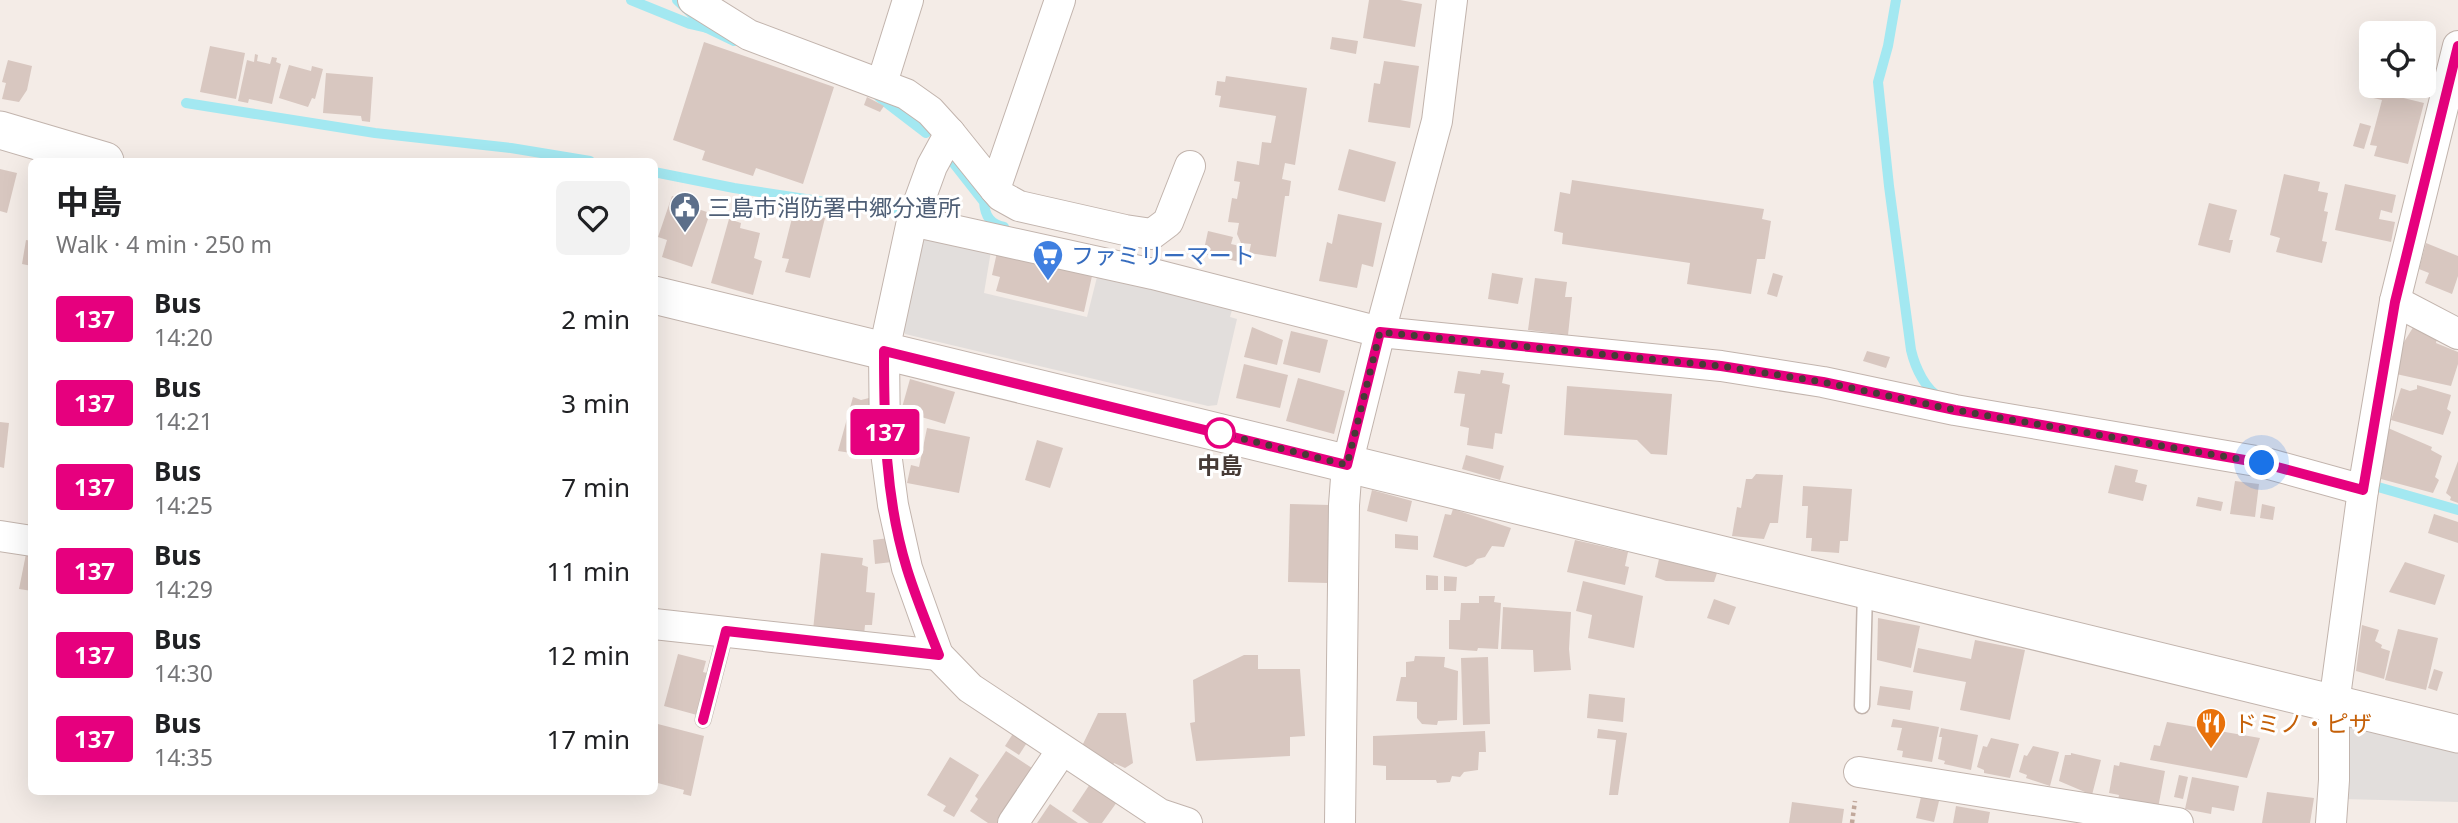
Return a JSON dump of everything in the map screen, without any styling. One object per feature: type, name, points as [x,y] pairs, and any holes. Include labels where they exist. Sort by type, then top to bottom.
[{"type":"street","points":[[693,0],[749,35],[882,83],[906,94],[930,111],[1001,196],[1011,226]]},
{"type":"street","points":[[882,83],[908,0]]},
{"type":"street","points":[[995,189],[1060,0]]},
{"type":"street","points":[[1340,823],[1344,505],[1347,465],[1437,121],[1452,0]]},
{"type":"street","points":[[2331,823],[2334,704],[2363,490],[2395,302],[2458,46]]},
{"type":"street","points":[[0,130],[95,158]]},
{"type":"street","points":[[950,133],[932,166],[912,221],[884,351],[885,445],[893,505],[907,568],[939,655],[970,688],[1160,814],[1187,823]]},
{"type":"street","points":[[912,221],[1125,230],[1152,234],[1168,222],[1190,166]]},
{"type":"street","points":[[1011,226],[1153,274],[1380,332],[1721,366],[1823,382],[1955,410],[2262,463],[2363,490]]},
{"type":"street","points":[[658,296],[2458,734]]},
{"type":"street","points":[[2395,302],[2458,334]]},
{"type":"street","points":[[0,536],[28,540]]},
{"type":"street","points":[[658,624],[939,655]]},
{"type":"street","points":[[1013,823],[1062,750]]},
{"type":"street","points":[[1859,772],[2178,823]]},
{"type":"lane","points":[[1862,706],[1866,589]]},
{"type":"lane","points":[[703,720],[726,631]]},
{"type":"shaded area","points":[[920,233],[992,245],[984,293],[1087,317],[1099,269],[1234,303],[1230,317],[1237,319],[1217,405],[1208,406],[905,334],[900,324]]},
{"type":"shaded area","points":[[2350,727],[2458,753],[2458,802],[2343,799]]},
{"type":"building","points":[[1369,0],[1400,0],[1422,4],[1415,47],[1363,38]]},
{"type":"building","points":[[1332,37],[1358,41],[1356,54],[1330,49]]},
{"type":"building","points":[[704,42],[834,87],[803,184],[756,168],[753,176],[702,160],[705,151],[673,140]]},
{"type":"building","points":[[210,46],[245,53],[236,99],[200,92]]},
{"type":"building","points":[[255,54],[258,55],[257,61],[270,64],[272,57],[277,58],[276,62],[281,64],[272,104],[249,99],[248,103],[238,101],[247,60],[254,62]]},
{"type":"building","points":[[8,60],[32,66],[27,90],[19,102],[2,99],[6,83],[2,82]]},
{"type":"building","points":[[1384,61],[1419,66],[1410,128],[1368,122],[1374,83],[1380,84]]},
{"type":"building","points":[[289,65],[311,71],[312,66],[323,69],[315,99],[312,98],[308,107],[279,98]]},
{"type":"building","points":[[326,73],[373,77],[370,122],[362,121],[361,116],[323,113]]},
{"type":"building","points":[[1226,76],[1307,88],[1295,165],[1285,163],[1282,179],[1291,181],[1289,196],[1285,196],[1276,257],[1249,253],[1251,244],[1241,243],[1237,234],[1239,223],[1228,222],[1232,198],[1237,199],[1240,182],[1234,181],[1237,161],[1259,165],[1262,142],[1271,143],[1276,116],[1219,107],[1221,96],[1215,95],[1217,81],[1225,82]]},
{"type":"building","points":[[867,97],[884,106],[880,112],[864,105]]},
{"type":"building","points":[[2373,98],[2404,98],[2424,103],[2408,164],[2374,156],[2377,146],[2370,145],[2382,100]]},
{"type":"building","points":[[2360,123],[2371,126],[2364,149],[2353,146]]},
{"type":"building","points":[[1349,149],[1396,162],[1385,202],[1338,190]]},
{"type":"building","points":[[0,169],[17,173],[7,213],[0,211]]},
{"type":"building","points":[[2284,174],[2320,182],[2318,191],[2328,193],[2324,211],[2328,212],[2322,241],[2327,242],[2322,263],[2276,252],[2280,238],[2270,235]]},
{"type":"building","points":[[1572,180],[1764,209],[1762,219],[1771,221],[1765,259],[1757,259],[1751,294],[1687,284],[1690,263],[1562,244],[1563,233],[1554,231],[1560,192],[1570,194]]},
{"type":"building","points":[[2345,184],[2396,195],[2392,213],[2381,210],[2379,219],[2395,222],[2391,242],[2335,230]]},
{"type":"building","points":[[672,196],[694,203],[692,207],[710,213],[692,267],[662,257],[667,240],[658,237]]},
{"type":"building","points":[[2209,203],[2237,210],[2229,240],[2233,240],[2230,253],[2198,245]]},
{"type":"building","points":[[794,210],[825,218],[810,278],[785,272],[789,259],[782,258]]},
{"type":"building","points":[[1338,214],[1382,223],[1373,267],[1362,264],[1357,288],[1319,281],[1327,242],[1332,244]]},
{"type":"building","points":[[729,219],[741,223],[740,228],[760,233],[754,258],[762,261],[753,295],[711,283]]},
{"type":"building","points":[[1208,231],[1233,237],[1231,244],[1244,247],[1240,262],[1203,254]]},
{"type":"building","points":[[26,240],[28,240],[28,265],[22,264]]},
{"type":"building","points":[[2426,243],[2458,256],[2458,276],[2452,294],[2425,283],[2429,273],[2419,269]]},
{"type":"building","points":[[998,248],[1092,276],[1084,312],[996,291],[1000,277],[992,275]]},
{"type":"building","points":[[1492,273],[1523,278],[1518,304],[1488,299]]},
{"type":"building","points":[[1773,273],[1783,276],[1777,297],[1767,294]]},
{"type":"building","points":[[1535,278],[1567,282],[1565,297],[1572,297],[1568,335],[1528,330]]},
{"type":"building","points":[[2414,326],[2437,338],[2436,343],[2458,352],[2458,364],[2451,386],[2396,374],[2404,342]]},
{"type":"building","points":[[1252,327],[1283,340],[1277,365],[1244,357]]},
{"type":"building","points":[[1291,331],[1328,340],[1320,373],[1283,364]]},
{"type":"building","points":[[1867,351],[1890,357],[1886,368],[1863,361]]},
{"type":"building","points":[[1244,364],[1288,375],[1280,408],[1236,398]]},
{"type":"building","points":[[1481,370],[1504,373],[1502,383],[1510,385],[1502,434],[1495,433],[1493,449],[1467,445],[1469,428],[1460,426],[1465,394],[1454,393],[1458,371],[1480,374]]},
{"type":"building","points":[[1298,378],[1345,391],[1334,434],[1286,421]]},
{"type":"building","points":[[910,379],[955,392],[945,424],[901,411]]},
{"type":"building","points":[[2417,385],[2451,395],[2447,409],[2451,412],[2443,435],[2391,420],[2401,388],[2410,391],[2417,389]]},
{"type":"building","points":[[1567,386],[1672,394],[1667,455],[1651,454],[1637,440],[1564,435]]},
{"type":"building","points":[[853,397],[861,400],[878,398],[869,438],[863,437],[858,454],[838,451]]},
{"type":"building","points":[[0,422],[9,423],[4,468],[0,467]]},
{"type":"building","points":[[927,428],[970,437],[959,493],[907,483],[911,465],[919,467]]},
{"type":"building","points":[[2388,428],[2432,447],[2431,450],[2442,456],[2435,477],[2439,480],[2433,493],[2381,479]]},
{"type":"building","points":[[1037,440],[1063,448],[1050,488],[1025,480]]},
{"type":"building","points":[[1466,455],[1504,466],[1500,480],[1462,469]]},
{"type":"building","points":[[2458,461],[2458,503],[2450,500],[2451,497],[2446,493]]},
{"type":"building","points":[[2115,465],[2138,470],[2135,482],[2147,485],[2143,501],[2108,493]]},
{"type":"building","points":[[1756,474],[1783,475],[1778,523],[1770,523],[1764,539],[1732,536],[1746,479],[1752,479]]},
{"type":"building","points":[[2235,481],[2259,484],[2255,517],[2230,514]]},
{"type":"building","points":[[1803,486],[1852,489],[1848,541],[1840,541],[1839,553],[1811,551],[1812,538],[1806,538],[1808,506],[1802,506]]},
{"type":"building","points":[[1372,490],[1412,501],[1407,522],[1367,511]]},
{"type":"building","points":[[2198,497],[2223,502],[2221,511],[2196,506]]},
{"type":"building","points":[[1290,504],[1330,505],[1328,583],[1288,582]]},
{"type":"building","points":[[2262,504],[2275,507],[2273,520],[2260,518]]},
{"type":"building","points":[[1453,509],[1511,528],[1504,547],[1492,546],[1485,557],[1466,567],[1433,557],[1445,514],[1451,515]]},
{"type":"building","points":[[2434,514],[2458,522],[2458,543],[2428,533]]},
{"type":"building","points":[[1395,534],[1418,536],[1418,550],[1395,548]]},
{"type":"building","points":[[889,538],[892,562],[875,564],[873,540]]},
{"type":"building","points":[[1575,540],[1628,552],[1625,566],[1629,567],[1625,585],[1567,572]]},
{"type":"building","points":[[821,553],[863,558],[862,565],[868,567],[866,592],[875,593],[872,625],[865,625],[864,635],[813,630]]},
{"type":"building","points":[[26,554],[28,554],[28,590],[19,589]]},
{"type":"building","points":[[1659,559],[1717,573],[1714,582],[1666,581],[1655,577]]},
{"type":"building","points":[[2405,562],[2445,575],[2435,605],[2389,592]]},
{"type":"building","points":[[1426,575],[1438,576],[1438,590],[1426,590]]},
{"type":"building","points":[[1444,576],[1457,577],[1456,591],[1444,591]]},
{"type":"building","points":[[1583,581],[1643,596],[1634,648],[1588,638],[1592,615],[1576,611]]},
{"type":"building","points":[[1479,596],[1495,596],[1494,602],[1501,603],[1498,649],[1449,649],[1449,620],[1460,620],[1461,603],[1479,603]]},
{"type":"building","points":[[1714,599],[1736,607],[1729,625],[1707,618]]},
{"type":"building","points":[[1503,607],[1571,612],[1571,670],[1534,672],[1533,650],[1501,649]]},
{"type":"building","points":[[1878,618],[1920,626],[1911,668],[1877,660]]},
{"type":"building","points":[[2362,625],[2379,630],[2375,641],[2382,645],[2381,648],[2390,651],[2384,679],[2356,671]]},
{"type":"building","points":[[2398,629],[2438,638],[2426,690],[2385,680]]},
{"type":"building","points":[[1975,640],[2025,650],[2010,720],[1960,710],[1966,682],[1913,672],[1918,648],[1971,659]]},
{"type":"building","points":[[678,654],[706,661],[703,672],[707,673],[697,715],[664,706]]},
{"type":"building","points":[[1244,655],[1258,655],[1258,669],[1300,669],[1305,736],[1290,737],[1290,756],[1196,761],[1190,723],[1195,722],[1193,680]]},
{"type":"building","points":[[1415,656],[1445,657],[1444,667],[1458,671],[1457,720],[1438,721],[1437,725],[1422,724],[1417,718],[1417,702],[1396,701],[1401,677],[1406,677],[1406,662],[1414,661]]},
{"type":"building","points":[[1488,657],[1490,724],[1463,725],[1461,658]]},
{"type":"building","points":[[2434,669],[2443,672],[2437,691],[2428,688]]},
{"type":"building","points":[[1880,686],[1913,691],[1910,710],[1877,705]]},
{"type":"building","points":[[1589,694],[1625,698],[1623,722],[1587,718]]},
{"type":"building","points":[[1098,713],[1126,713],[1133,763],[1125,768],[1114,763],[1113,765],[1082,746]]},
{"type":"building","points":[[1893,719],[1939,727],[1932,762],[1902,757],[1903,751],[1897,750],[1902,728],[1891,727]]},
{"type":"building","points":[[2167,722],[2260,738],[2247,778],[2150,760],[2154,745],[2160,746]]},
{"type":"building","points":[[658,724],[704,736],[691,796],[683,794],[684,790],[658,783]]},
{"type":"building","points":[[1941,728],[1978,735],[1971,770],[1944,764],[1945,761],[1938,759]]},
{"type":"building","points":[[1016,729],[1030,738],[1019,755],[1005,746]]},
{"type":"building","points":[[1598,729],[1627,733],[1618,795],[1609,795],[1616,740],[1597,738]]},
{"type":"building","points":[[1485,731],[1486,752],[1479,752],[1478,770],[1464,772],[1460,777],[1452,776],[1450,782],[1386,780],[1386,766],[1373,765],[1373,736]]},
{"type":"building","points":[[1991,738],[2019,744],[2010,778],[1984,773],[1984,770],[1977,767],[1983,746],[1987,747]]},
{"type":"building","points":[[2033,746],[2059,752],[2050,786],[2026,778],[2027,775],[2019,772],[2024,755],[2027,756]]},
{"type":"building","points":[[1006,751],[1035,770],[1000,823],[988,823],[970,811],[978,799],[975,796]]},
{"type":"building","points":[[2071,753],[2101,760],[2092,795],[2059,781],[2065,755]]},
{"type":"building","points":[[950,757],[979,775],[954,817],[943,811],[946,806],[927,795]]},
{"type":"building","points":[[2120,762],[2165,771],[2158,808],[2118,800],[2119,795],[2109,793],[2114,765],[2119,766]]},
{"type":"building","points":[[2179,775],[2188,777],[2183,799],[2174,797]]},
{"type":"building","points":[[2192,777],[2239,786],[2234,811],[2212,807],[2211,814],[2185,809]]},
{"type":"building","points":[[1090,784],[1117,802],[1102,823],[1089,823],[1072,811]]},
{"type":"building","points":[[2267,792],[2314,798],[2310,823],[2262,823]]},
{"type":"building","points":[[1921,797],[1939,801],[1934,822],[1916,818]]},
{"type":"building","points":[[1792,802],[1844,809],[1842,823],[1789,823]]},
{"type":"building","points":[[1050,804],[1078,823],[1037,823]]},
{"type":"building","points":[[1956,806],[1990,812],[1988,823],[1953,823]]},
{"type":"waterway","points":[[631,0],[690,24],[707,28]]},
{"type":"waterway","points":[[677,0],[707,28],[734,41]]},
{"type":"waterway","points":[[1896,0],[1878,82],[1889,186],[1911,350],[1926,385],[1942,398]]},
{"type":"waterway","points":[[879,97],[926,133]]},
{"type":"waterway","points":[[186,103],[375,133],[511,148],[572,158]]},
{"type":"waterway","points":[[951,160],[984,202],[989,219],[1004,227]]},
{"type":"waterway","points":[[658,173],[734,188],[897,213]]},
{"type":"waterway","points":[[2378,487],[2458,510]]},
{"type":"bus line","name":"137","points":[[703,720],[726,631],[939,655],[907,568],[893,505],[885,445],[884,351],[1347,465],[1380,332],[1721,366],[1823,382],[1955,410],[2262,463],[2363,490],[2395,302],[2458,46]]},
{"type":"place","name":"三島市消防署中郷分遣所","points":[[685,234]]},
{"type":"place","name":"ファミリーマート","points":[[1048,282]]},
{"type":"place","name":"中島","points":[[1220,433]]},
{"type":"place","name":"ドミノ・ピザ","points":[[2211,750]]},
{"type":"route","points":[[1220,433],[1347,465],[1380,332],[1721,366],[1823,382],[1955,410],[2262,463]]}]
